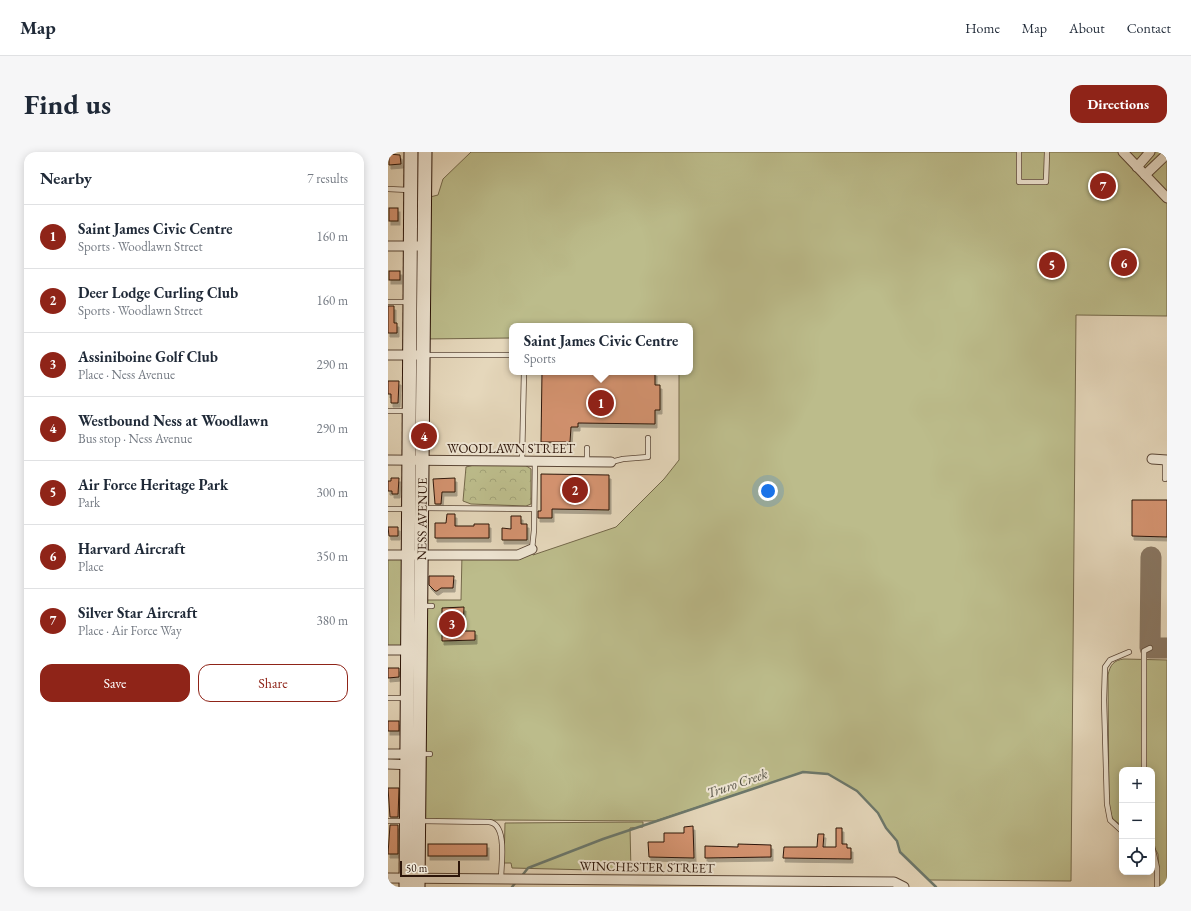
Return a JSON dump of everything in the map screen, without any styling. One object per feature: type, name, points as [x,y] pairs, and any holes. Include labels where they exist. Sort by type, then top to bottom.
[{"type":"main road","name":"NESS AVENUE","points":[[411,152],[411,190],[417,246],[416,355],[409,411],[409,460],[415,509]]},
{"type":"main road","name":"NESS AVENUE","points":[[412,882],[413,821],[417,758],[414,650],[415,509],[422,460],[416,355],[410,302],[417,246],[425,152]]},
{"type":"main road","name":"NESS AVENUE","points":[[414,556],[426,606],[414,650],[408,698],[417,758]]},
{"type":"street","points":[[1123,152],[1167,198]]},
{"type":"street","points":[[1137,167],[1150,152]]},
{"type":"street","points":[[1146,175],[1167,154]]},
{"type":"street","points":[[388,246],[417,246]]},
{"type":"street","points":[[388,355],[416,355]]},
{"type":"street","points":[[1152,459],[1166,460]]},
{"type":"street","name":"WOODLAWN STREET","points":[[388,460],[611,462]]},
{"type":"street","points":[[388,556],[518,555],[532,548]]},
{"type":"street","points":[[388,650],[414,650]]},
{"type":"street","points":[[388,754],[417,758]]},
{"type":"street","points":[[388,764],[417,758]]},
{"type":"street","name":"WINCHESTER STREET","points":[[388,878],[412,882],[535,879],[894,882],[904,887]]},
{"type":"lane","points":[[1019,152],[1019,182],[1046,182],[1047,152]]},
{"type":"lane","points":[[388,190],[411,190]]},
{"type":"lane","points":[[388,302],[410,302]]},
{"type":"lane","points":[[416,355],[509,355]]},
{"type":"lane","points":[[522,461],[524,375]]},
{"type":"lane","points":[[388,411],[409,411]]},
{"type":"lane","points":[[611,462],[623,459],[648,457],[648,438]]},
{"type":"lane","points":[[587,448],[587,461]]},
{"type":"lane","points":[[1165,479],[1166,460]]},
{"type":"lane","points":[[532,548],[535,461]]},
{"type":"lane","points":[[388,509],[534,509]]},
{"type":"lane","points":[[1144,767],[1144,651],[1150,648]]},
{"type":"lane","points":[[1119,828],[1110,820],[1106,804],[1104,694],[1106,667],[1110,660],[1129,652]]},
{"type":"lane","points":[[388,698],[408,698]]},
{"type":"lane","points":[[388,821],[489,822],[495,824],[500,828],[502,837],[504,879]]},
{"type":"lane","points":[[1155,862],[1157,887]]},
{"type":"green space","points":[[471,152],[1167,152],[1167,316],[1076,315],[1071,881],[929,880],[900,852],[897,841],[886,828],[878,813],[857,791],[828,774],[803,772],[655,821],[418,821],[426,600],[461,600],[462,554],[518,555],[532,549],[533,555],[616,527],[664,479],[679,460],[679,375],[693,375],[693,323],[509,323],[509,338],[423,339],[430,197],[438,195],[443,179]]},
{"type":"green space","points":[[478,464],[525,465],[531,469],[531,504],[526,506],[471,504],[463,501],[466,467]]},
{"type":"green space","points":[[388,555],[408,556],[408,650],[388,650]]},
{"type":"green space","points":[[1124,659],[1167,660],[1167,887],[1160,887],[1158,854],[1155,848],[1155,767],[1119,767],[1119,824],[1113,819],[1109,811],[1108,675],[1110,668],[1118,661]]},
{"type":"green space","points":[[643,822],[643,827],[630,828],[631,871],[512,868],[511,863],[504,863],[505,823]]},
{"type":"building","points":[[389,154],[400,155],[401,164],[389,165]]},
{"type":"building","points":[[389,208],[398,208],[398,221],[389,221]]},
{"type":"building","points":[[389,271],[400,271],[400,280],[389,280]]},
{"type":"building","points":[[388,306],[394,306],[394,323],[397,323],[397,333],[388,333]]},
{"type":"building","points":[[542,375],[655,375],[655,385],[660,385],[660,410],[655,410],[655,424],[578,423],[578,427],[571,427],[570,442],[541,442]]},
{"type":"building","points":[[388,381],[399,381],[398,403],[391,403],[391,394],[388,394]]},
{"type":"building","points":[[541,474],[609,475],[609,510],[552,509],[552,518],[538,518],[538,511],[541,511]]},
{"type":"building","points":[[391,478],[399,478],[398,494],[392,494],[392,491],[388,491],[388,481],[391,481]]},
{"type":"building","points":[[455,478],[455,492],[442,492],[441,504],[435,504],[433,479]]},
{"type":"building","points":[[1132,500],[1167,500],[1167,537],[1132,536]]},
{"type":"building","points":[[447,514],[455,514],[455,526],[489,524],[489,538],[435,538],[435,523],[446,523]]},
{"type":"building","points":[[511,516],[521,516],[521,524],[527,524],[527,540],[502,540],[502,528],[511,529]]},
{"type":"building","points":[[388,527],[398,527],[398,536],[389,536]]},
{"type":"building","points":[[429,576],[454,576],[453,588],[441,588],[435,591],[429,585]]},
{"type":"building","points":[[464,607],[463,631],[475,631],[475,640],[442,641],[442,608]]},
{"type":"building","points":[[388,668],[399,668],[399,677],[388,678]]},
{"type":"building","points":[[388,721],[399,721],[399,731],[388,731]]},
{"type":"building","points":[[388,788],[399,788],[398,817],[390,817]]},
{"type":"building","points":[[390,825],[398,825],[398,854],[388,854]]},
{"type":"building","points":[[693,826],[694,858],[649,857],[648,842],[664,842],[664,833],[684,833],[684,827]]},
{"type":"building","points":[[836,828],[842,828],[842,844],[847,844],[847,848],[851,848],[851,859],[783,858],[784,847],[817,847],[818,834],[824,834],[823,847],[836,847]]},
{"type":"building","points":[[428,844],[487,844],[487,856],[428,856]]},
{"type":"building","points":[[738,844],[771,845],[771,857],[705,858],[705,846],[738,847]]},
{"type":"waterway","name":"Truro Creek","points":[[521,877],[528,868],[603,839],[803,772],[828,774],[857,791],[878,813],[886,828],[897,841],[900,852],[936,887]]},
{"type":"waterway","name":"Truro Creek","points":[[512,887],[516,882]]},
{"type":"taxiway","points":[[1151,557],[1150,648],[1167,648]]},
{"type":"place","name":"Silver Star Aircraft","points":[[1103,186]]},
{"type":"place","name":"Harvard Aircraft","points":[[1124,263]]},
{"type":"place","name":"Air Force Heritage Park","points":[[1052,265]]},
{"type":"place","name":"Saint James Civic Centre","points":[[601,403]]},
{"type":"place","name":"Westbound Ness at Woodlawn","points":[[424,436]]},
{"type":"place","name":"Deer Lodge Curling Club","points":[[575,490]]},
{"type":"place","name":"Assiniboine Golf Club","points":[[452,624]]}]
